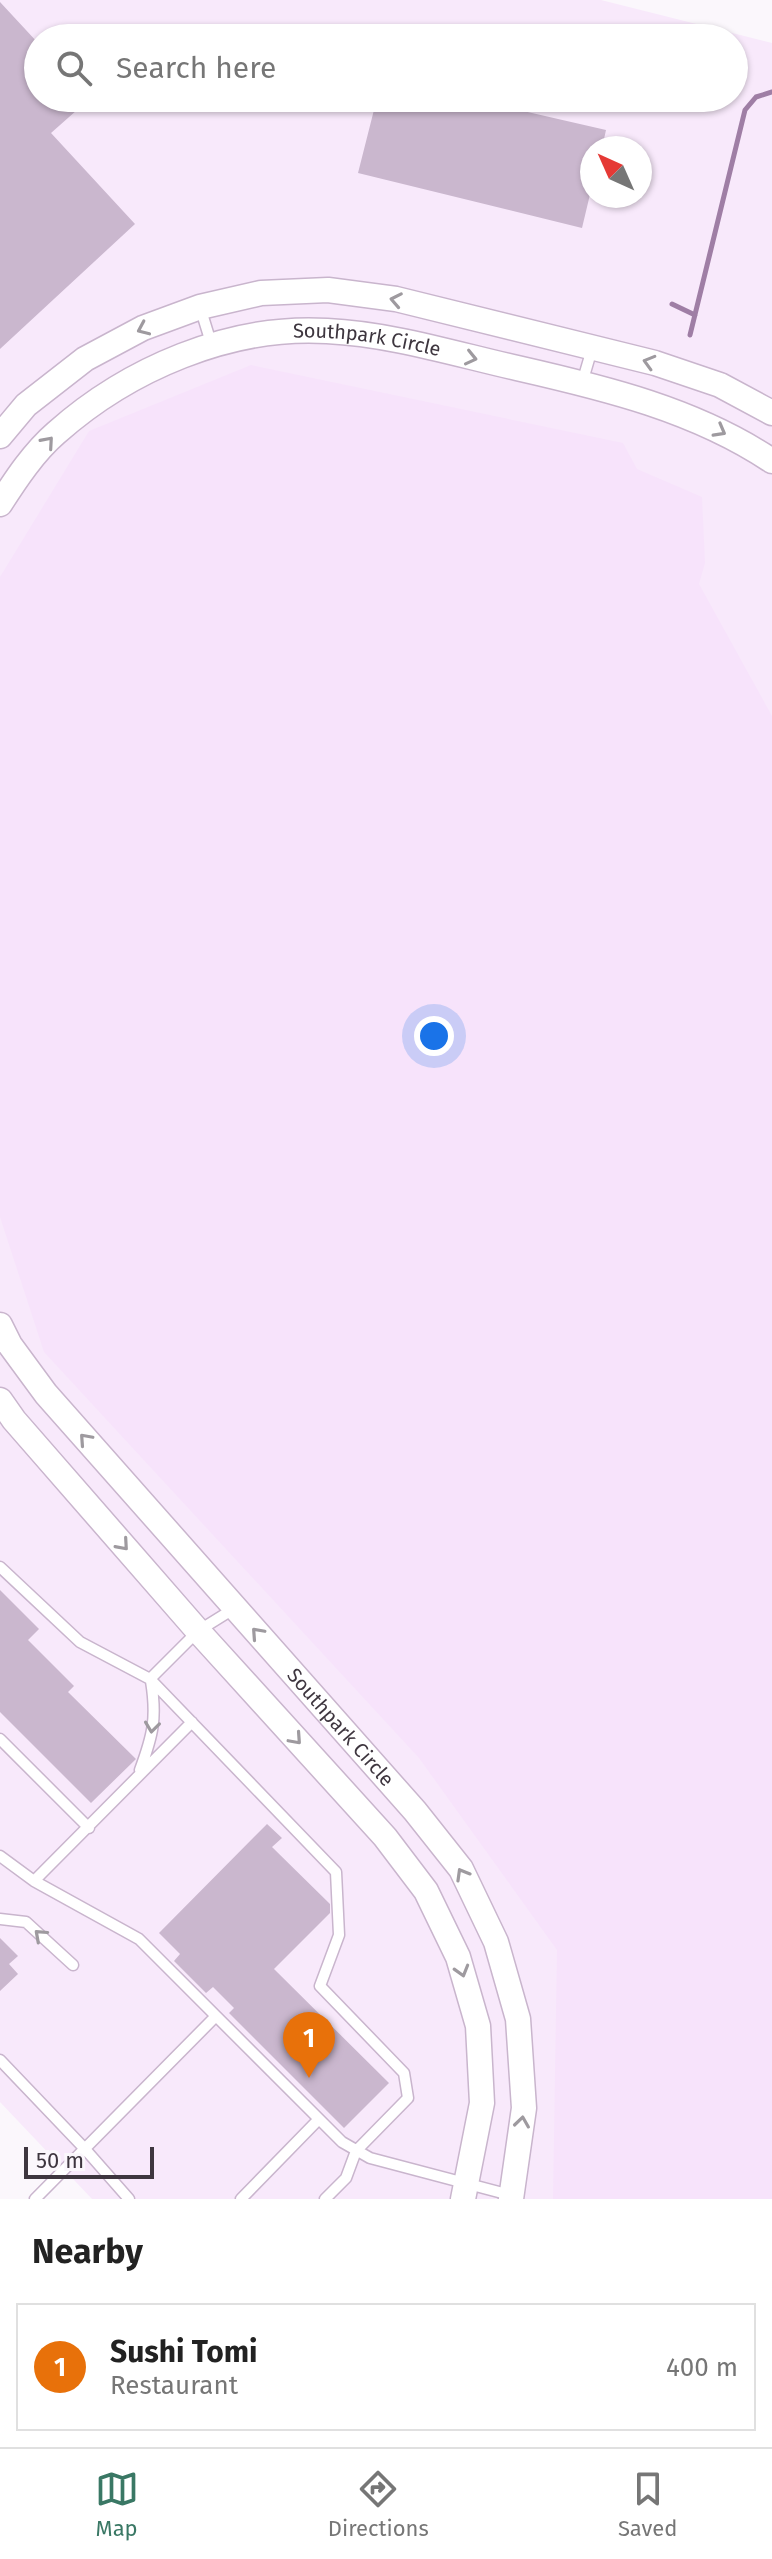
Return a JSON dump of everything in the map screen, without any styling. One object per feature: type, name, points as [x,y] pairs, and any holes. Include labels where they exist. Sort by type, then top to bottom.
[{"type":"street","name":"Southpark Circle","points":[[0,436],[26,405],[85,359],[143,328],[200,307],[261,293],[328,290],[396,299],[655,363],[720,385],[772,413]]},
{"type":"street","name":"Southpark Circle","points":[[0,504],[13,483],[54,434],[107,393],[159,365],[212,346],[266,334],[326,331],[389,339],[582,383],[704,422],[772,461]]},
{"type":"street","name":"Southpark Circle","points":[[0,1325],[10,1345],[46,1394],[415,1811],[461,1869],[496,1942],[518,2019],[524,2108],[512,2197]]},
{"type":"street","name":"Southpark Circle","points":[[0,1400],[198,1631],[385,1837],[426,1891],[458,1957],[478,2026],[482,2103],[466,2191]]},
{"type":"lane","points":[[200,307],[212,346]]},
{"type":"lane","points":[[582,383],[593,347]]},
{"type":"lane","points":[[0,1567],[80,1642],[150,1679],[336,1872],[339,1935],[320,1986],[404,2073],[408,2098],[356,2151],[346,2178],[325,2199]]},
{"type":"lane","points":[[150,1679],[198,1631],[235,1608]]},
{"type":"lane","points":[[139,1774],[154,1731],[154,1699],[150,1679]]},
{"type":"lane","points":[[34,1881],[192,1722]]},
{"type":"lane","points":[[0,1739],[89,1828]]},
{"type":"lane","points":[[0,1856],[34,1881],[139,1939],[342,2142],[370,2158],[466,2191],[512,2197]]},
{"type":"lane","points":[[0,1919],[26,1922],[73,1965]]},
{"type":"lane","points":[[35,2199],[216,2016]]},
{"type":"lane","points":[[0,2060],[129,2199]]},
{"type":"lane","points":[[241,2199],[319,2119]]},
{"type":"shaded area","points":[[0,0],[601,0],[696,24],[24,24],[24,112],[748,112],[748,37],[772,43],[772,2199],[92,2199],[0,2102]]},
{"type":"shaded area","points":[[251,365],[623,443],[637,469],[702,497],[705,563],[699,584],[772,716],[772,2199],[553,2199],[557,1950],[419,1758],[44,1352],[0,1217],[0,577],[89,431]]},
{"type":"building","points":[[0,2],[24,28],[24,112],[75,112],[51,133],[135,224],[0,349]]},
{"type":"building","points":[[373,112],[528,112],[606,130],[605,136],[580,136],[580,208],[587,208],[582,228],[358,173]]},
{"type":"building","points":[[0,1590],[39,1629],[28,1640],[74,1686],[68,1692],[136,1759],[91,1803],[0,1712]]},
{"type":"building","points":[[267,1824],[282,1838],[272,1847],[330,1904],[330,1913],[274,1969],[389,2083],[344,2128],[229,2013],[234,2008],[213,1987],[206,1993],[174,1961],[180,1954],[159,1933]]},
{"type":"building","points":[[0,1938],[18,1956],[9,1964],[18,1974],[0,1991]]},
{"type":"waterway","points":[[748,106],[756,97],[772,92]]},
{"type":"waterway","points":[[690,335],[745,112]]},
{"type":"waterway","points":[[672,304],[695,315]]},
{"type":"place","name":"Sushi Tomi","points":[[309,2078]]}]
